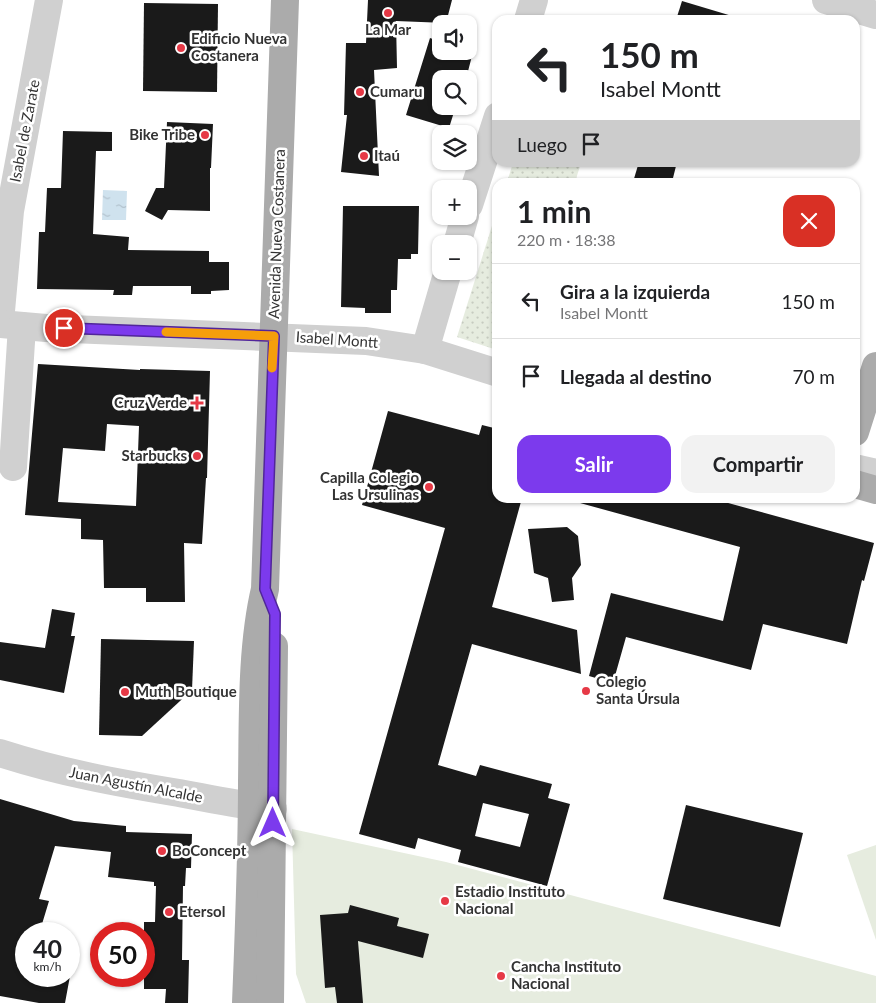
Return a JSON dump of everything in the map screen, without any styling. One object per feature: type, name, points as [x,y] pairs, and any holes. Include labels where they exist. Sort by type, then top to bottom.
[{"type":"main road","name":"Avenida Nueva Costanera","points":[[272,998],[263,808],[253,714],[258,617],[265,589],[285,0]]},
{"type":"main road","points":[[860,416],[876,366]]},
{"type":"main road","points":[[860,485],[876,490]]},
{"type":"main road","name":"Avenida Nueva Costanera","points":[[246,1003],[263,808]]},
{"type":"street","name":"Isabel de Zarate","points":[[7,324],[10,211],[49,0]]},
{"type":"street","points":[[530,15],[534,0]]},
{"type":"street","points":[[826,0],[876,15]]},
{"type":"street","points":[[477,181],[492,135]]},
{"type":"street","points":[[425,350],[445,280]]},
{"type":"street","name":"Isabel Montt","points":[[7,324],[366,341],[425,350],[492,371]]},
{"type":"street","points":[[7,324],[13,467]]},
{"type":"street","points":[[860,469],[876,473]]},
{"type":"street","name":"Juan Agustín Alcalde","points":[[0,753],[33,764],[110,782],[263,808]]},
{"type":"shaded area","points":[[512,167],[580,167],[576,178],[508,178]]},
{"type":"shaded area","points":[[492,226],[492,348],[457,337],[475,280],[477,280],[477,274]]},
{"type":"shaded area","name":"Estadio Instituto Nacional","points":[[292,829],[446,862],[876,976],[876,1003],[306,1003],[296,974]]},
{"type":"shaded area","points":[[876,845],[876,940],[847,855]]},
{"type":"water","points":[[103,190],[127,191],[126,220],[102,220]]},
{"type":"building","points":[[368,0],[452,0],[448,15],[432,15],[432,22],[396,21],[397,68],[374,70],[379,176],[341,172],[347,115],[344,115],[346,43],[366,43]]},
{"type":"building","points":[[682,1],[729,15],[678,15]]},
{"type":"building","name":"Edificio Nueva Costanera","points":[[144,3],[218,4],[217,92],[143,91]]},
{"type":"building","points":[[430,38],[432,39],[432,60],[471,60],[468,70],[432,70],[432,115],[453,115],[450,125],[439,125],[406,115]]},
{"type":"building","points":[[167,122],[213,124],[210,211],[168,210],[162,220],[145,211],[156,188],[164,188]]},
{"type":"building","points":[[63,131],[112,132],[112,151],[96,151],[93,234],[129,237],[128,250],[209,251],[209,262],[229,262],[229,290],[211,291],[211,294],[191,294],[191,286],[133,286],[132,295],[113,295],[114,290],[37,289],[39,232],[45,232],[47,188],[61,188]]},
{"type":"building","points":[[638,167],[676,167],[673,178],[634,178]]},
{"type":"building","points":[[343,206],[419,206],[418,254],[411,254],[411,259],[398,259],[397,290],[391,290],[391,313],[365,313],[365,308],[341,307]]},
{"type":"building","points":[[38,364],[140,370],[210,371],[207,478],[202,544],[184,543],[185,602],[146,602],[146,588],[104,588],[103,540],[81,539],[81,519],[25,515]],"holes":[[[107,424],[139,426],[136,506],[58,502],[63,448],[105,451]]]},
{"type":"building","points":[[388,411],[479,435],[482,425],[492,428],[492,503],[521,503],[492,607],[577,630],[581,674],[472,644],[438,765],[476,776],[480,765],[552,784],[548,798],[570,804],[547,886],[458,862],[461,850],[418,838],[415,849],[359,834],[445,528],[362,505]],"holes":[[[483,803],[529,814],[520,847],[475,836]]]},
{"type":"building","points":[[580,503],[728,503],[874,543],[864,581],[862,580],[847,644],[763,624],[751,670],[626,637],[613,683],[589,676],[611,593],[723,621],[740,547]]},
{"type":"building","points":[[567,527],[578,536],[581,565],[572,578],[574,600],[552,602],[548,578],[534,573],[528,529]]},
{"type":"building","points":[[52,609],[75,613],[71,636],[75,636],[64,693],[0,680],[0,642],[45,648]]},
{"type":"building","points":[[101,639],[194,641],[192,690],[142,736],[99,735]]},
{"type":"building","points":[[0,799],[74,821],[126,826],[126,832],[192,834],[191,868],[186,868],[185,886],[183,886],[182,960],[189,960],[188,1003],[165,1003],[166,989],[144,989],[144,987],[155,987],[156,886],[154,886],[154,882],[108,877],[111,852],[55,846],[39,899],[49,901],[43,922],[15,922],[15,987],[68,987],[65,1003],[39,1003],[0,996]]},
{"type":"building","points":[[686,805],[803,833],[780,927],[663,899]]},
{"type":"building","points":[[350,905],[399,918],[397,926],[429,934],[423,958],[358,941],[363,1003],[337,1003],[335,987],[325,988],[320,915],[348,913]]},
{"type":"slow traffic","points":[[166,332],[274,336],[272,368]]},
{"type":"place","name":"La Mar","points":[[388,13]]},
{"type":"place","name":"Edificio Nueva Costanera","points":[[181,48]]},
{"type":"place","name":"Cumaru","points":[[360,92]]},
{"type":"place","name":"Bike Tribe","points":[[205,135]]},
{"type":"place","name":"Itaú","points":[[364,156]]},
{"type":"place","name":"Cruz Verde","points":[[197,403]]},
{"type":"place","name":"Starbucks","points":[[197,456]]},
{"type":"place","name":"Capilla Colegio Las Ursulinas","points":[[429,487]]},
{"type":"place","name":"Colegio Santa Úrsula","points":[[586,691]]},
{"type":"place","name":"Muth Boutique","points":[[125,692]]},
{"type":"place","name":"BoConcept","points":[[162,851]]},
{"type":"place","name":"Estadio Instituto Nacional","points":[[445,901]]},
{"type":"place","name":"Etersol","points":[[169,912]]},
{"type":"place","name":"Cancha Instituto Nacional","points":[[501,976]]},
{"type":"route","points":[[64,328],[274,336],[265,589],[275,614],[273,823]]}]
